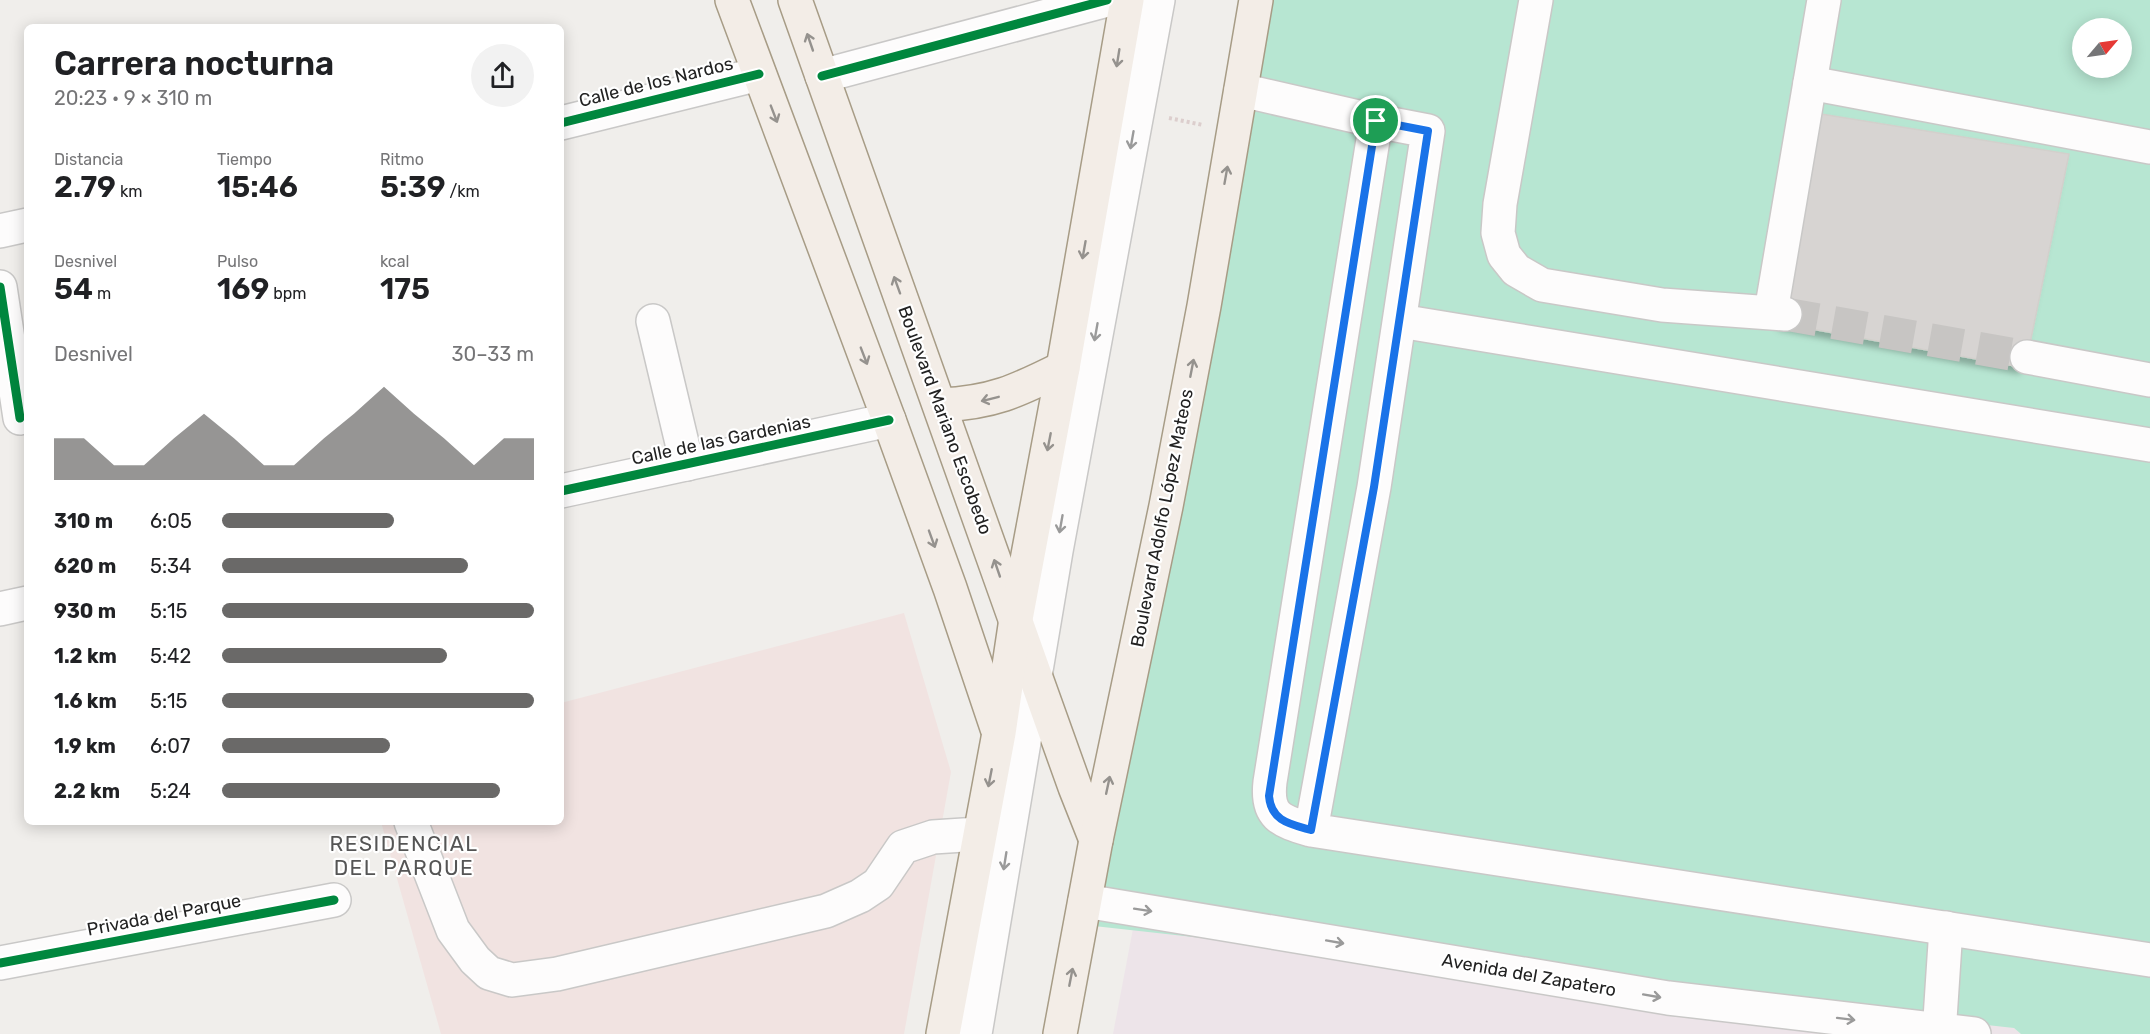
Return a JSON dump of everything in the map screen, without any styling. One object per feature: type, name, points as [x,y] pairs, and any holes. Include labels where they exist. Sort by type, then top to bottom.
[{"type":"main road","points":[[732,0],[889,420],[950,588],[999,734]]},
{"type":"main road","name":"Boulevard Mariano Escobedo","points":[[795,0],[1035,678],[1096,840]]},
{"type":"main road","points":[[943,1034],[999,734],[1016,620],[1063,368],[1127,0]]},
{"type":"main road","name":"Boulevard Adolfo López Mateos","points":[[1060,1034],[1096,840],[1166,506],[1204,306],[1256,0]]},
{"type":"main road","points":[[940,405],[971,404],[999,397],[1063,368]]},
{"type":"street","points":[[822,75],[1107,0]]},
{"type":"street","points":[[975,1034],[1056,551],[1158,0]]},
{"type":"street","points":[[1536,0],[1500,204],[1497,233],[1504,255],[1516,270],[1542,285],[1662,304],[1778,313],[1824,0]]},
{"type":"street","name":"Calle de los Nardos","points":[[564,122],[759,74]]},
{"type":"street","points":[[1810,83],[2150,147]]},
{"type":"street","points":[[1241,90],[1428,131],[1374,487],[1311,830]]},
{"type":"street","points":[[1376,121],[1269,796],[1270,805],[1275,814],[1283,820],[1311,830],[2150,960]]},
{"type":"street","points":[[0,231],[24,226]]},
{"type":"street","points":[[0,287],[20,418]]},
{"type":"street","points":[[653,321],[687,464]]},
{"type":"street","points":[[1400,321],[2150,445]]},
{"type":"street","points":[[2027,357],[2150,381]]},
{"type":"street","name":"Calle de las Gardenias","points":[[564,490],[889,420]]},
{"type":"street","points":[[0,609],[24,604]]},
{"type":"street","points":[[412,825],[453,930],[475,960],[489,973],[512,980],[557,975],[826,911],[860,896],[878,884],[903,847],[933,837],[979,834]]},
{"type":"street","name":"Privada del Parque","points":[[0,963],[334,900]]},
{"type":"street","name":"Avenida del Zapatero","points":[[1085,901],[1668,998],[1939,1032],[1974,1034]]},
{"type":"street","points":[[1939,1032],[1946,928]]},
{"type":"shaded area","points":[[904,613],[951,772],[904,1034],[441,1034],[382,825],[564,825],[564,702]]},
{"type":"shaded area","points":[[1147,855],[2014,1028],[2021,1034],[1113,1034]]},
{"type":"green space","points":[[1242,0],[2150,0],[2150,1034],[2021,1034],[2014,1028],[1076,924]]},
{"type":"building","points":[[1821,114],[2069,154],[2025,368],[1784,324]]},
{"type":"tunnel","points":[[1785,314],[2027,357]]},
{"type":"cycle path","points":[[822,76],[1107,0]]},
{"type":"cycle path","points":[[564,122],[759,74]]},
{"type":"cycle path","points":[[0,287],[20,418]]},
{"type":"cycle path","points":[[564,490],[889,420]]},
{"type":"cycle path","points":[[0,963],[334,900]]},
{"type":"district","name":"RESIDENCIAL DEL PARQUE","points":[[404,856]]},
{"type":"route","points":[[1376,121],[1428,131],[1374,487],[1311,830],[1283,820],[1275,814],[1270,805],[1270,782],[1376,121]]}]
